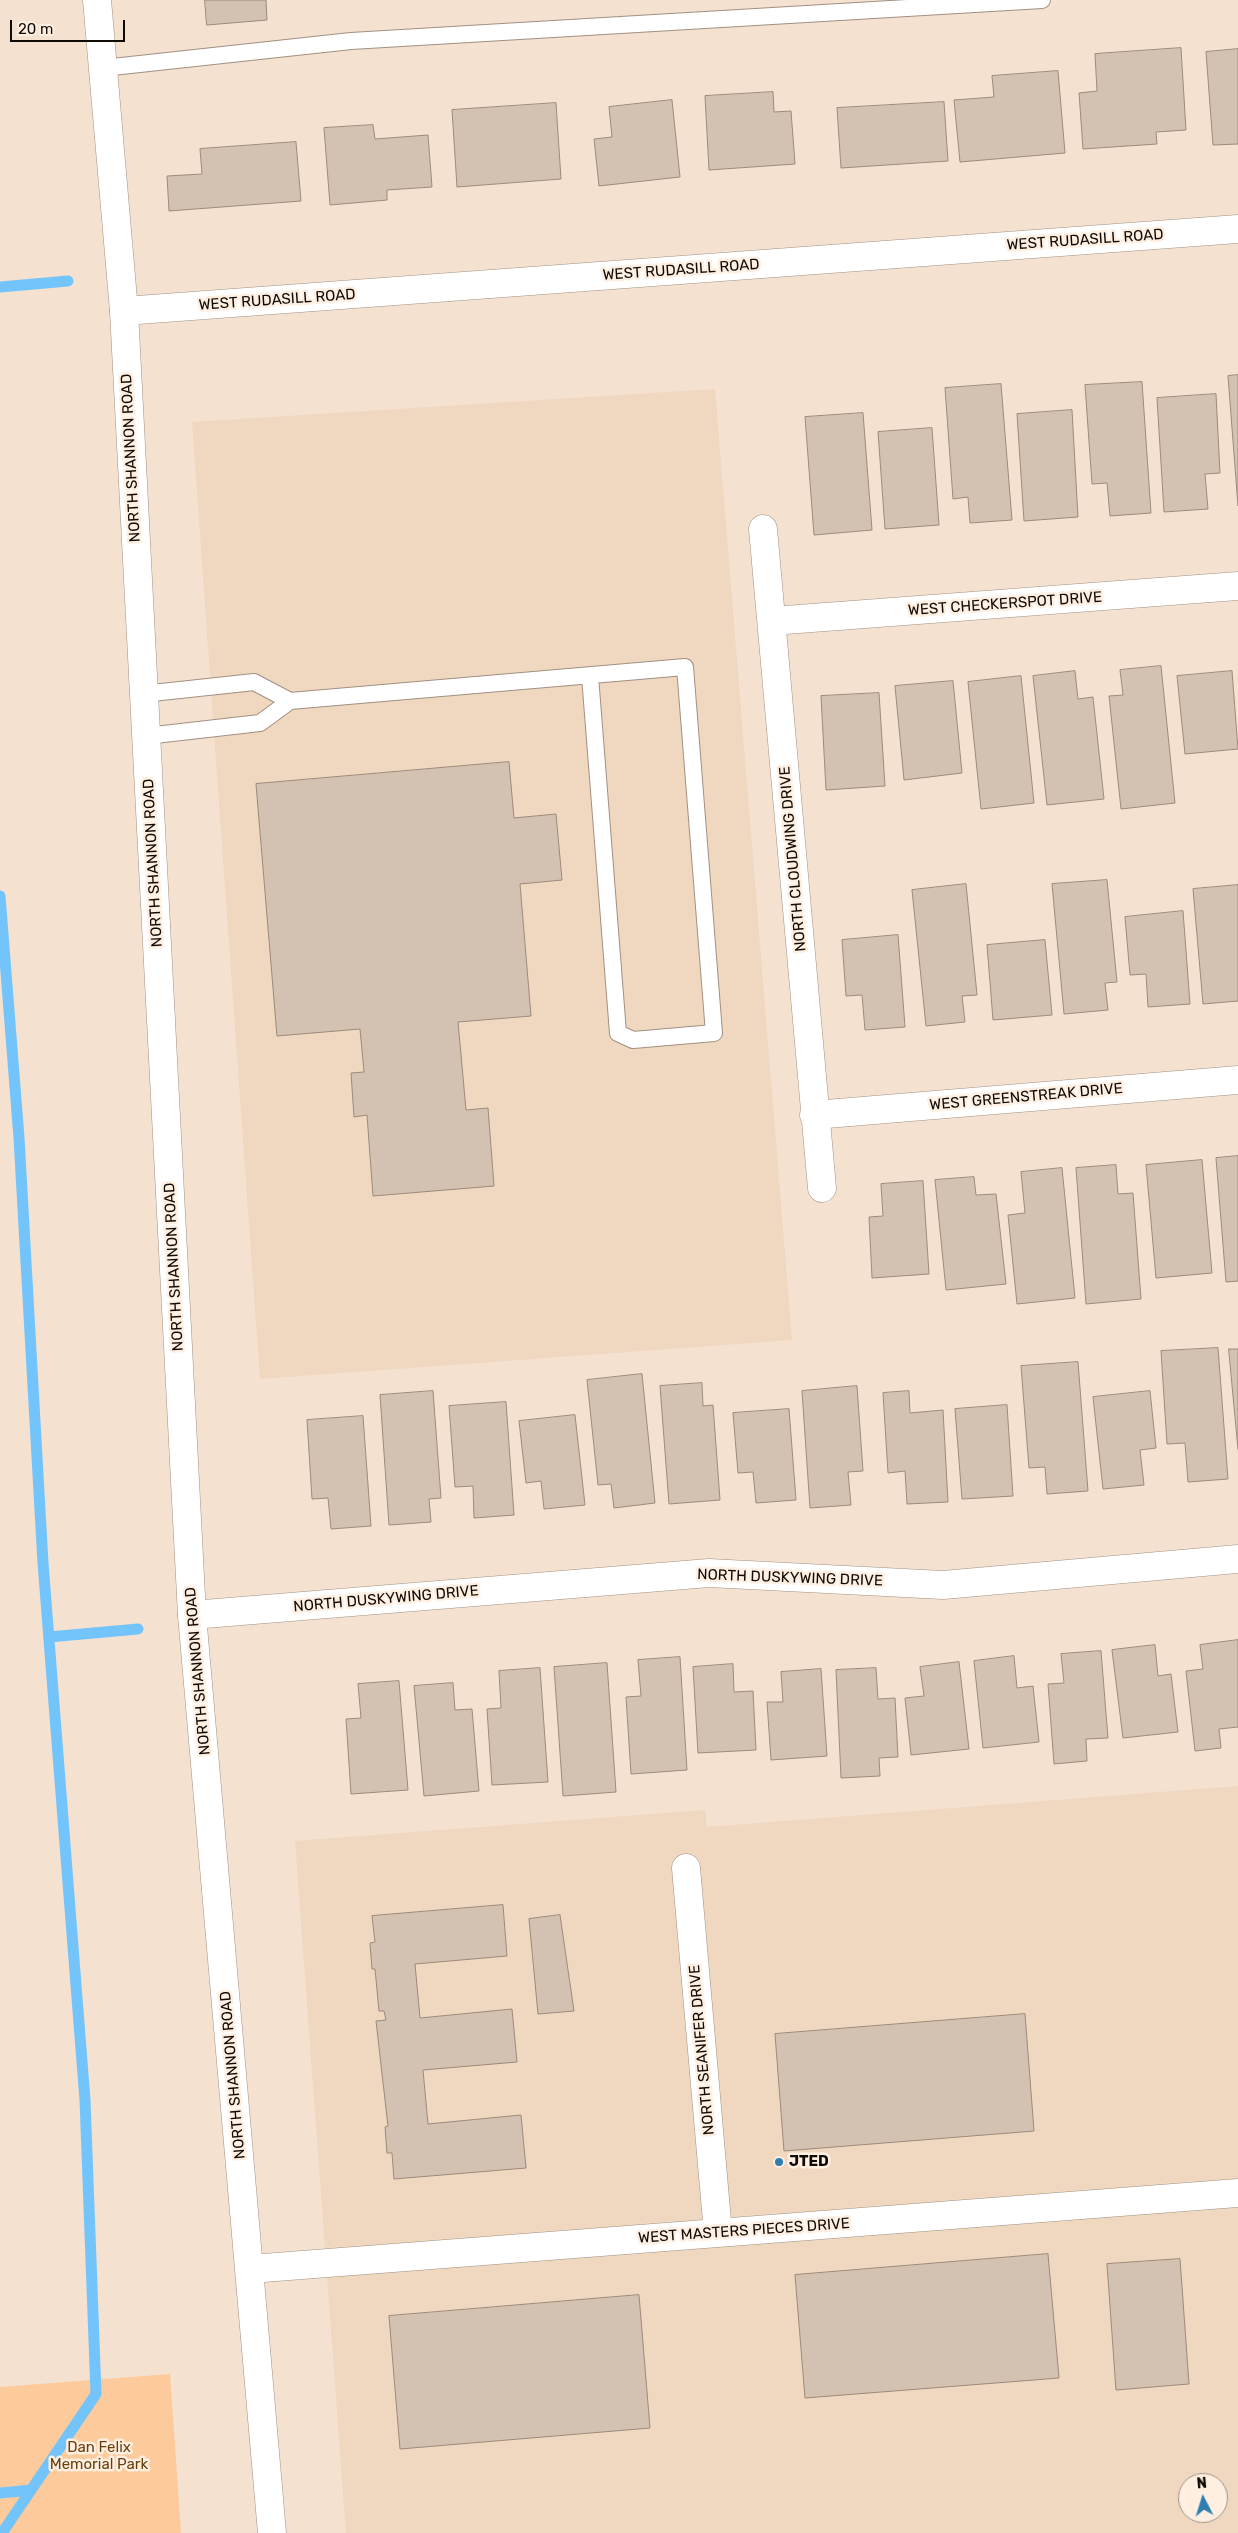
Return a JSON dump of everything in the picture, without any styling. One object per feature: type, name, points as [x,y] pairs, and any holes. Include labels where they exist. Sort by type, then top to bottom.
[{"type":"street","name":"NORTH SHANNON ROAD","points":[[97,0],[124,311],[192,1615],[272,2533]]},
{"type":"street","name":"WEST RUDASILL ROAD","points":[[124,311],[1238,229]]},
{"type":"street","name":"NORTH CLOUDWING DRIVE","points":[[763,529],[822,1188]]},
{"type":"street","name":"WEST CHECKERSPOT DRIVE","points":[[772,621],[1238,586]]},
{"type":"street","name":"WEST GREENSTREAK DRIVE","points":[[814,1115],[1238,1080]]},
{"type":"street","name":"NORTH DUSKYWING DRIVE","points":[[192,1615],[709,1573],[943,1585],[1238,1559]]},
{"type":"street","name":"NORTH SEANIFER DRIVE","points":[[686,1868],[718,2232]]},
{"type":"street","name":"WEST MASTERS PIECES DRIVE","points":[[250,2269],[1238,2193]]},
{"type":"lane","points":[[103,68],[351,42],[1042,0]]},
{"type":"lane","points":[[146,736],[260,723],[290,701],[685,667],[714,1032],[633,1040],[618,1033],[590,676]]},
{"type":"lane","points":[[144,694],[254,682],[290,701]]},
{"type":"shaded area","points":[[715,389],[792,1340],[260,1379],[192,422]]},
{"type":"shaded area","name":"JTED","points":[[1238,1786],[1238,2533],[346,2533],[295,1841],[705,1810],[707,1827]]},
{"type":"green space","name":"Dan Felix Memorial Park","points":[[170,2374],[181,2533],[0,2533],[0,2387]]},
{"type":"building","points":[[205,0],[266,0],[267,20],[207,25]]},
{"type":"building","points":[[1181,48],[1186,130],[1156,132],[1157,144],[1083,149],[1079,93],[1097,91],[1095,54]]},
{"type":"building","points":[[1238,49],[1238,144],[1213,145],[1206,52]]},
{"type":"building","points":[[1058,71],[1065,153],[960,162],[954,100],[994,97],[992,76]]},
{"type":"building","points":[[773,92],[774,112],[791,111],[795,164],[709,170],[705,96]]},
{"type":"building","points":[[672,100],[680,177],[599,186],[594,139],[612,137],[609,107]]},
{"type":"building","points":[[944,102],[948,161],[841,168],[837,108]]},
{"type":"building","points":[[556,103],[561,179],[457,187],[452,110]]},
{"type":"building","points":[[373,125],[375,139],[428,135],[432,187],[387,190],[387,200],[330,205],[324,128]]},
{"type":"building","points":[[296,142],[301,201],[169,211],[167,176],[202,174],[200,149]]},
{"type":"building","points":[[1238,375],[1238,506],[1228,376]]},
{"type":"building","points":[[1142,382],[1151,513],[1110,516],[1107,483],[1092,484],[1085,385]]},
{"type":"building","points":[[1001,384],[1012,520],[970,523],[968,497],[953,499],[945,388]]},
{"type":"building","points":[[1216,394],[1220,473],[1205,474],[1208,509],[1164,512],[1157,398]]},
{"type":"building","points":[[1072,410],[1078,517],[1024,521],[1017,414]]},
{"type":"building","points":[[863,413],[872,530],[814,535],[805,417]]},
{"type":"building","points":[[932,428],[939,525],[885,529],[878,432]]},
{"type":"building","points":[[1161,666],[1175,803],[1121,809],[1109,696],[1123,695],[1120,670]]},
{"type":"building","points":[[1075,671],[1078,699],[1093,697],[1104,799],[1047,805],[1033,676]]},
{"type":"building","points":[[1232,671],[1238,749],[1185,754],[1177,676]]},
{"type":"building","points":[[1021,676],[1034,803],[981,809],[968,682]]},
{"type":"building","points":[[953,681],[962,773],[904,780],[895,686]]},
{"type":"building","points":[[879,693],[885,786],[826,790],[821,696]]},
{"type":"building","points":[[509,762],[514,818],[556,814],[562,880],[520,884],[531,1016],[458,1022],[466,1110],[488,1108],[494,1186],[373,1196],[367,1115],[354,1117],[351,1073],[364,1072],[360,1029],[277,1036],[256,784]]},
{"type":"building","points":[[1107,880],[1117,982],[1105,983],[1108,1010],[1064,1014],[1052,884]]},
{"type":"building","points":[[966,884],[977,995],[962,996],[965,1022],[926,1026],[912,890]]},
{"type":"building","points":[[1238,885],[1238,1001],[1203,1004],[1193,889]]},
{"type":"building","points":[[1183,911],[1190,1004],[1148,1007],[1146,974],[1130,975],[1125,917]]},
{"type":"building","points":[[898,935],[905,1027],[865,1030],[862,995],[846,996],[842,940]]},
{"type":"building","points":[[1045,940],[1052,1015],[993,1020],[987,945]]},
{"type":"building","points":[[1238,1156],[1238,1281],[1226,1282],[1216,1158]]},
{"type":"building","points":[[1202,1160],[1212,1273],[1156,1278],[1146,1165]]},
{"type":"building","points":[[1116,1165],[1118,1194],[1133,1193],[1141,1299],[1086,1304],[1076,1168]]},
{"type":"building","points":[[1062,1168],[1075,1298],[1017,1304],[1008,1215],[1025,1213],[1021,1172]]},
{"type":"building","points":[[974,1177],[976,1195],[996,1194],[1006,1284],[946,1290],[935,1180]]},
{"type":"building","points":[[923,1181],[929,1274],[872,1278],[869,1217],[883,1216],[881,1184]]},
{"type":"building","points":[[1218,1348],[1228,1479],[1188,1482],[1185,1443],[1167,1444],[1161,1351]]},
{"type":"building","points":[[1229,1349],[1238,1349],[1238,1449]]},
{"type":"building","points":[[1078,1362],[1088,1491],[1047,1494],[1045,1467],[1029,1468],[1021,1366]]},
{"type":"building","points":[[642,1374],[655,1503],[614,1508],[611,1484],[598,1485],[587,1380]]},
{"type":"building","points":[[702,1383],[703,1406],[713,1405],[720,1500],[669,1504],[660,1386]]},
{"type":"building","points":[[857,1386],[863,1471],[848,1472],[851,1505],[810,1508],[802,1391]]},
{"type":"building","points":[[433,1391],[441,1498],[429,1499],[431,1522],[389,1525],[380,1395]]},
{"type":"building","points":[[909,1391],[910,1413],[943,1410],[948,1502],[907,1504],[905,1471],[888,1473],[883,1393]]},
{"type":"building","points":[[1150,1391],[1156,1448],[1140,1450],[1144,1485],[1103,1489],[1093,1397]]},
{"type":"building","points":[[506,1402],[514,1515],[474,1518],[473,1486],[455,1487],[449,1406]]},
{"type":"building","points":[[1007,1405],[1013,1496],[962,1499],[955,1409]]},
{"type":"building","points":[[789,1409],[796,1500],[756,1503],[753,1472],[738,1473],[733,1413]]},
{"type":"building","points":[[575,1415],[585,1505],[544,1509],[541,1481],[526,1483],[519,1421]]},
{"type":"building","points":[[363,1416],[371,1526],[331,1529],[328,1498],[312,1499],[307,1420]]},
{"type":"building","points":[[1238,1640],[1238,1727],[1219,1729],[1221,1748],[1195,1751],[1186,1671],[1203,1669],[1200,1645]]},
{"type":"building","points":[[1155,1645],[1158,1676],[1171,1674],[1178,1732],[1123,1738],[1112,1650]]},
{"type":"building","points":[[1101,1651],[1108,1738],[1086,1739],[1087,1761],[1054,1764],[1048,1684],[1064,1683],[1061,1654]]},
{"type":"building","points":[[1014,1656],[1017,1688],[1033,1686],[1039,1742],[983,1748],[974,1661]]},
{"type":"building","points":[[680,1657],[687,1770],[631,1774],[626,1697],[641,1696],[638,1660]]},
{"type":"building","points":[[959,1662],[969,1749],[911,1755],[905,1698],[924,1696],[920,1667]]},
{"type":"building","points":[[607,1663],[616,1792],[563,1796],[554,1667]]},
{"type":"building","points":[[733,1664],[734,1692],[753,1691],[756,1750],[698,1753],[693,1667]]},
{"type":"building","points":[[540,1668],[548,1782],[492,1785],[487,1709],[501,1708],[499,1671]]},
{"type":"building","points":[[876,1668],[878,1699],[895,1698],[898,1757],[879,1758],[880,1776],[841,1778],[836,1670]]},
{"type":"building","points":[[821,1669],[827,1756],[771,1760],[767,1702],[783,1702],[781,1672]]},
{"type":"building","points":[[399,1681],[408,1790],[351,1794],[346,1719],[361,1718],[358,1684]]},
{"type":"building","points":[[453,1683],[455,1710],[472,1709],[479,1791],[424,1796],[414,1686]]},
{"type":"building","points":[[503,1905],[507,1956],[415,1964],[420,2018],[512,2009],[517,2062],[423,2070],[428,2124],[521,2115],[526,2168],[394,2179],[392,2153],[387,2153],[385,2127],[388,2126],[376,2021],[386,2020],[384,2011],[379,2011],[375,1969],[372,1969],[370,1943],[375,1942],[372,1916]]},
{"type":"building","points":[[560,1915],[574,2011],[538,2014],[529,1919]]},
{"type":"building","points":[[1025,2014],[1034,2131],[784,2151],[775,2034]]},
{"type":"building","points":[[1048,2254],[1059,2378],[805,2398],[795,2275]]},
{"type":"building","points":[[1180,2259],[1189,2384],[1116,2390],[1107,2264]]},
{"type":"building","points":[[639,2295],[650,2428],[400,2449],[389,2316]]},
{"type":"waterway","points":[[0,287],[68,281]]},
{"type":"waterway","points":[[0,896],[19,1138],[43,1563],[85,2100],[96,2394],[2,2533]]},
{"type":"waterway","points":[[49,1637],[138,1629]]},
{"type":"waterway","points":[[0,2493],[31,2490]]},
{"type":"place","name":"JTED","points":[[779,2162]]}]
